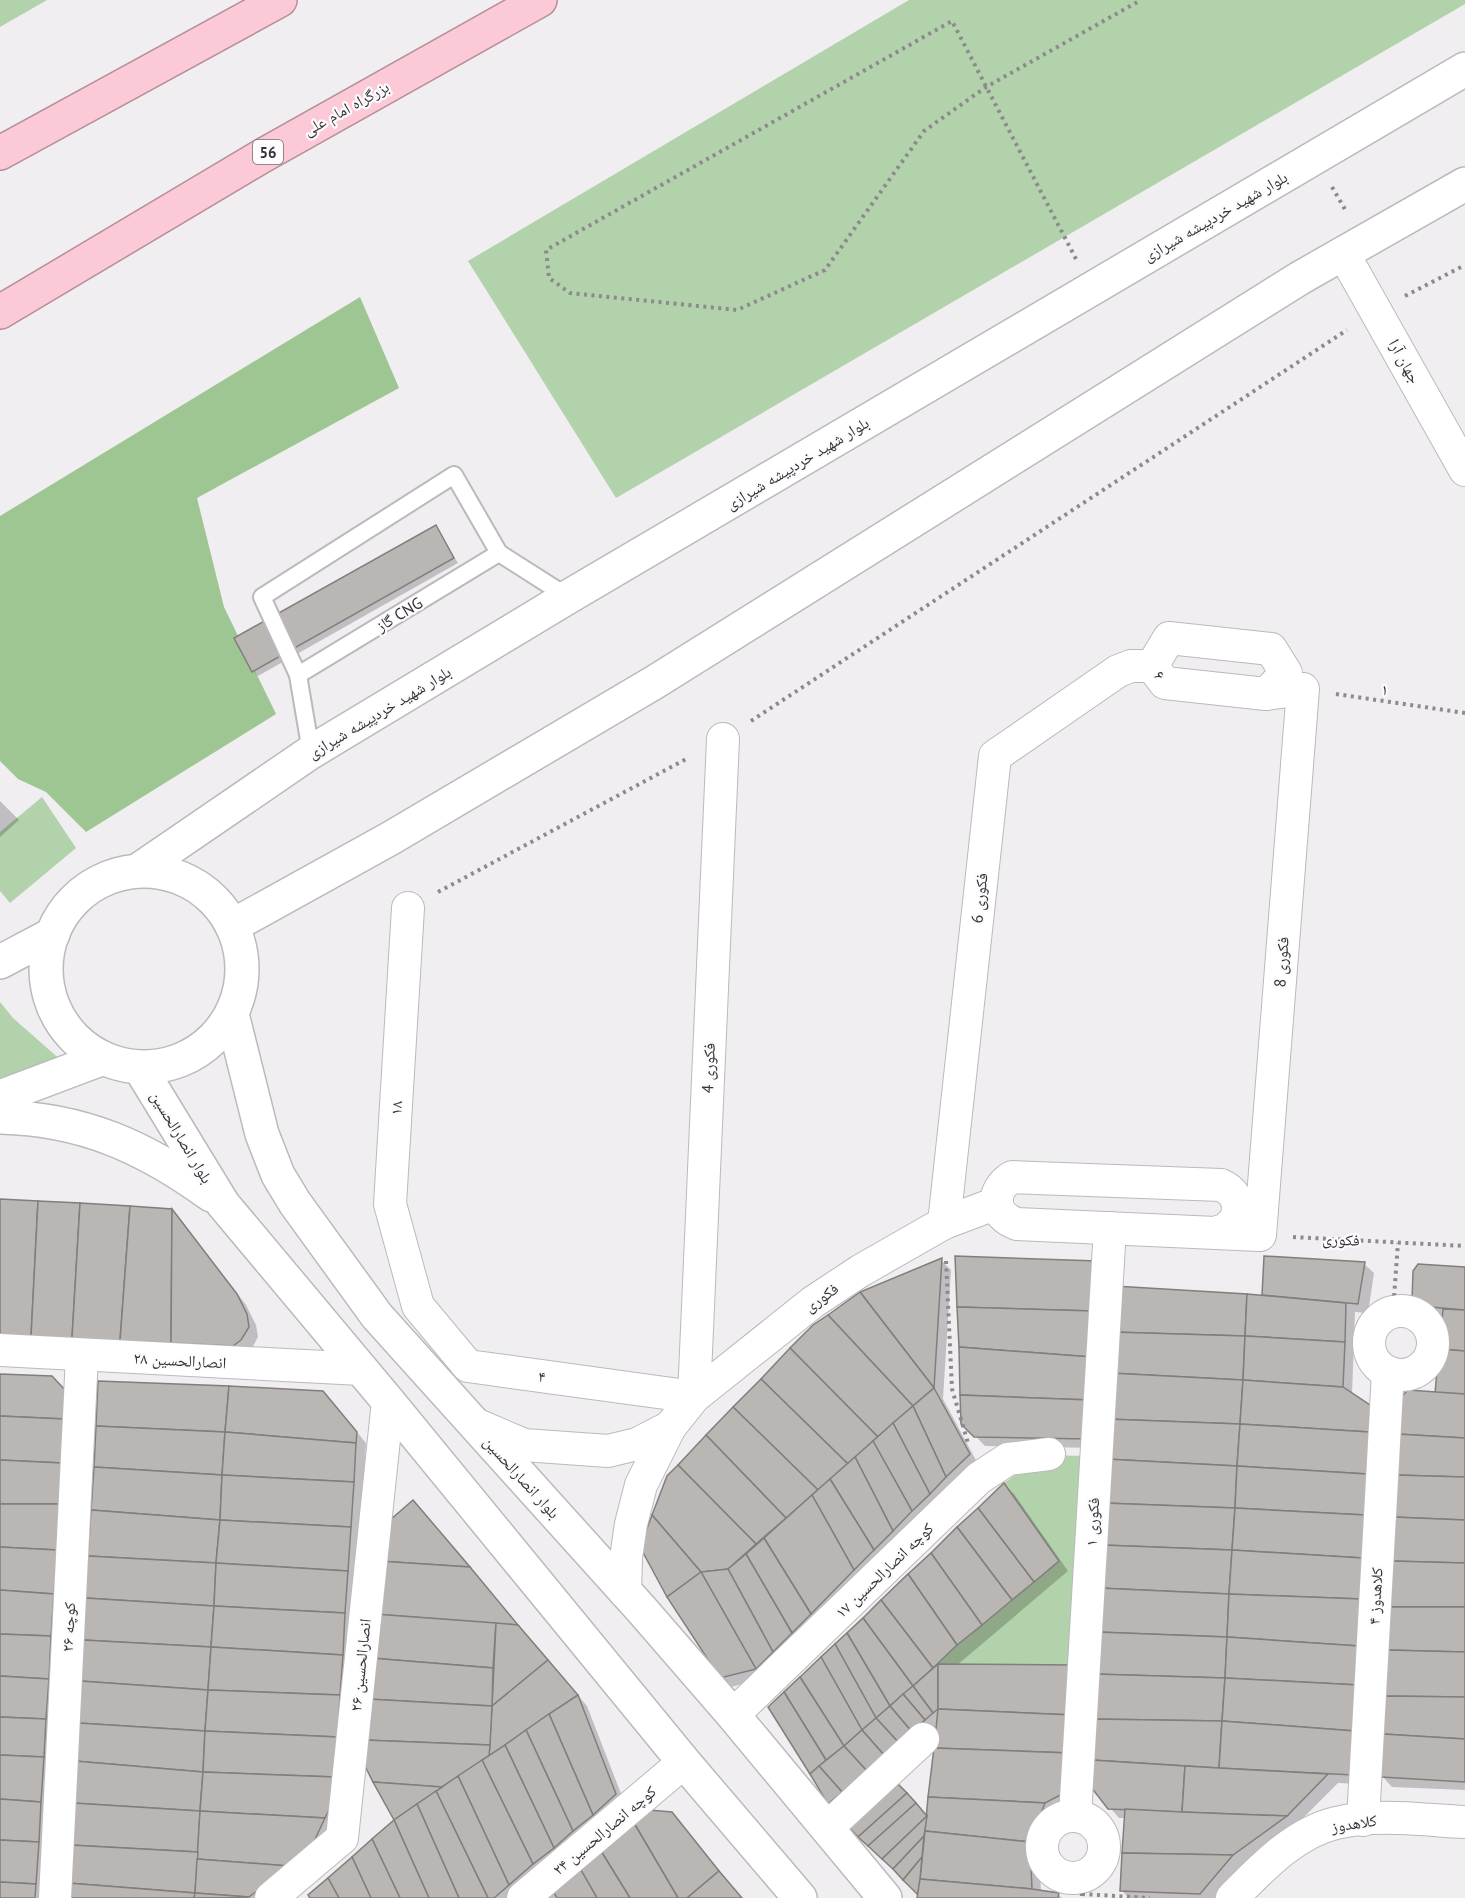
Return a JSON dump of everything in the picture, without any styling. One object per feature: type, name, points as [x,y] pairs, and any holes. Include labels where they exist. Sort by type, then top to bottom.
[{"type":"highway","points":[[2,150],[280,0]]},
{"type":"highway","name":"بزرگراه امام علی","points":[[0,312],[262,156],[540,0]]},
{"type":"street","name":"بلوار شهید خردپیشه شیرازی","points":[[137,871],[311,752],[568,597],[1465,69]]},
{"type":"street","points":[[232,926],[391,838],[655,682],[1353,247],[1465,184]]},
{"type":"street","name":"جهان آرا","points":[[1353,247],[1377,311],[1465,471]]},
{"type":"street","name":"۶","points":[[1169,638],[1271,649],[1286,673],[1266,694],[1166,683],[1152,666],[1169,638]]},
{"type":"street","name":"فکوری 6","points":[[944,1223],[995,756],[1118,671],[1131,666],[1152,666]]},
{"type":"street","points":[[1266,694],[1303,689]]},
{"type":"street","name":"فکوری 8","points":[[1260,1235],[1303,689]]},
{"type":"street","name":"فکوری 4","points":[[694,1396],[723,739]]},
{"type":"street","points":[[137,871],[176,876],[193,884],[216,902],[232,926],[240,947],[243,970],[240,992],[232,1014],[209,1044],[177,1063],[140,1068],[101,1059],[84,1048],[57,1016],[46,976],[53,934],[63,914],[77,898],[95,884],[116,875],[137,871]]},
{"type":"street","name":"۱۸","points":[[408,908],[390,1204],[418,1305]]},
{"type":"street","points":[[0,962],[53,934]]},
{"type":"street","name":"بلوار انصارالحسین","points":[[232,1014],[262,1134],[278,1175],[295,1203],[377,1316],[733,1715],[885,1898]]},
{"type":"street","points":[[0,1096],[101,1059]]},
{"type":"street","name":"بلوار انصارالحسین","points":[[140,1068],[223,1204],[684,1762],[800,1898]]},
{"type":"street","points":[[0,1117],[28,1118],[72,1125],[133,1146],[178,1172],[223,1204]]},
{"type":"street","points":[[1218,1232],[1226,1230],[1236,1218],[1238,1202],[1229,1188],[1213,1184],[1012,1178],[1004,1182],[1000,1188],[997,1203],[1003,1217],[1017,1224],[1260,1235]]},
{"type":"street","name":"فکوری","points":[[625,1592],[631,1524],[641,1485],[670,1427],[694,1396],[813,1302],[860,1271],[944,1223],[997,1203]]},
{"type":"street","name":"فکوری ۱","points":[[1075,1816],[1110,1228]]},
{"type":"street","name":"۴","points":[[418,1305],[468,1366],[694,1396]]},
{"type":"street","points":[[1404,1310],[1415,1313],[1430,1327],[1433,1348],[1430,1359],[1414,1373],[1403,1375],[1388,1372],[1375,1363],[1370,1353],[1368,1342],[1370,1332],[1383,1315],[1404,1310]]},
{"type":"street","name":"انصارالحسین ۲۸","points":[[0,1350],[361,1369]]},
{"type":"street","name":"کوچه ۲۶","points":[[55,1898],[82,1356]]},
{"type":"street","name":"کلاهدوز ۴","points":[[1362,1820],[1388,1372]]},
{"type":"street","name":"انصارالحسین ۲۶","points":[[271,1898],[342,1838],[388,1401]]},
{"type":"street","name":"فکوری","points":[[475,1424],[524,1445],[609,1451],[637,1443],[670,1427]]},
{"type":"street","name":"کوچه انصارالحسین ۱۷","points":[[733,1715],[979,1478],[1008,1459],[1049,1454]]},
{"type":"street","points":[[827,1828],[923,1739]]},
{"type":"street","name":"کوچه انصارالحسین ۲۴","points":[[523,1898],[684,1762]]},
{"type":"street","points":[[1075,1816],[1089,1819],[1102,1835],[1105,1846],[1104,1856],[1082,1890],[1071,1879],[1052,1871],[1045,1863],[1042,1843],[1045,1833],[1059,1818],[1075,1816]]},
{"type":"street","name":"کلاهدوز","points":[[1232,1898],[1275,1857],[1305,1836],[1335,1823],[1388,1817],[1465,1822]]},
{"type":"lane","points":[[311,752],[298,675],[262,597],[454,475],[499,554],[568,597]]},
{"type":"lane","name":"گاز CNG","points":[[298,675],[499,554]]},
{"type":"path","points":[[1091,289],[986,87],[952,21],[546,250],[549,278],[570,293],[737,310],[825,270],[924,131],[986,87],[1141,0]]},
{"type":"path","points":[[1315,158],[1353,247]]},
{"type":"path","points":[[408,908],[723,739],[1377,311],[1465,265]]},
{"type":"path","name":"۱","points":[[1303,689],[1465,713]]},
{"type":"path","points":[[944,1223],[951,1389],[979,1478]]},
{"type":"path","name":"فکوری","points":[[1260,1235],[1465,1246]]},
{"type":"path","points":[[1393,1311],[1398,1243]]},
{"type":"path","points":[[1082,1890],[1150,1898]]},
{"type":"green space","points":[[0,0],[47,0],[0,27]]},
{"type":"green space","points":[[909,0],[1465,0],[1465,4],[616,498],[468,261]]},
{"type":"green space","points":[[360,297],[399,388],[197,498],[224,607],[276,714],[86,832],[46,792],[18,779],[0,761],[0,516]]},
{"type":"green space","points":[[42,797],[76,848],[10,903],[0,891],[0,832]]},
{"type":"green space","points":[[0,1002],[13,1018],[63,1062],[0,1083]]},
{"type":"green space","points":[[1042,1455],[1088,1456],[1077,1665],[938,1664],[957,1645],[1059,1561],[1004,1483]]},
{"type":"building","points":[[436,525],[454,558],[252,672],[234,638]]},
{"type":"building","points":[[0,1199],[38,1201],[31,1337],[0,1335]]},
{"type":"building","points":[[38,1201],[80,1203],[72,1338],[31,1337]]},
{"type":"building","points":[[80,1203],[130,1206],[120,1341],[72,1338]]},
{"type":"building","points":[[130,1206],[172,1209],[171,1343],[120,1341]]},
{"type":"building","points":[[172,1209],[237,1294],[247,1314],[249,1327],[241,1340],[233,1346],[171,1343]]},
{"type":"building","points":[[955,1256],[1097,1261],[1094,1311],[957,1307]]},
{"type":"building","points":[[1264,1256],[1365,1262],[1358,1304],[1262,1295]]},
{"type":"building","points":[[942,1258],[934,1388],[860,1292]]},
{"type":"building","points":[[1418,1264],[1465,1267],[1465,1310],[1419,1306],[1412,1301],[1413,1271]]},
{"type":"building","points":[[1114,1286],[1247,1294],[1245,1336],[1112,1332]]},
{"type":"building","points":[[860,1292],[934,1388],[913,1406],[828,1315]]},
{"type":"building","points":[[1247,1294],[1346,1303],[1345,1342],[1245,1336]]},
{"type":"building","points":[[957,1307],[1094,1311],[1092,1357],[959,1347]]},
{"type":"building","points":[[1443,1309],[1465,1310],[1465,1351],[1439,1349]]},
{"type":"building","points":[[828,1315],[913,1406],[878,1437],[790,1348],[813,1325]]},
{"type":"building","points":[[1112,1332],[1245,1336],[1243,1380],[1110,1373]]},
{"type":"building","points":[[1245,1336],[1345,1342],[1343,1387],[1243,1380]]},
{"type":"building","points":[[959,1347],[1092,1357],[1090,1400],[960,1395]]},
{"type":"building","points":[[790,1348],[878,1437],[848,1464],[761,1379]]},
{"type":"building","points":[[1439,1349],[1465,1351],[1465,1394],[1435,1393]]},
{"type":"building","points":[[1110,1373],[1243,1380],[1240,1424],[1107,1419]]},
{"type":"building","points":[[0,1374],[52,1376],[66,1391],[65,1419],[0,1416]]},
{"type":"building","points":[[761,1379],[848,1464],[818,1490],[733,1407]]},
{"type":"building","points":[[1243,1380],[1343,1387],[1370,1405],[1369,1432],[1240,1424]]},
{"type":"building","points":[[98,1381],[229,1386],[225,1432],[96,1426]]},
{"type":"building","points":[[229,1386],[323,1391],[357,1432],[356,1443],[225,1432]]},
{"type":"building","points":[[934,1388],[970,1454],[946,1477],[913,1406]]},
{"type":"building","points":[[1408,1390],[1465,1394],[1465,1438],[1397,1434],[1398,1400]]},
{"type":"building","points":[[960,1395],[1090,1400],[1088,1439],[974,1437],[961,1424]]},
{"type":"building","points":[[913,1406],[946,1477],[930,1494],[893,1423]]},
{"type":"building","points":[[733,1407],[818,1490],[786,1518],[706,1435]]},
{"type":"building","points":[[0,1416],[65,1419],[62,1463],[0,1460]]},
{"type":"building","points":[[1107,1419],[1240,1424],[1237,1466],[1106,1459]]},
{"type":"building","points":[[893,1423],[930,1494],[912,1511],[873,1441]]},
{"type":"building","points":[[1240,1424],[1369,1432],[1367,1474],[1237,1466]]},
{"type":"building","points":[[96,1426],[225,1432],[222,1475],[94,1467]]},
{"type":"building","points":[[225,1432],[356,1443],[354,1482],[222,1475]]},
{"type":"building","points":[[1397,1434],[1465,1438],[1465,1477],[1395,1475]]},
{"type":"building","points":[[706,1435],[786,1518],[756,1544],[678,1465]]},
{"type":"building","points":[[873,1441],[912,1511],[893,1531],[855,1457]]},
{"type":"building","points":[[855,1457],[893,1531],[874,1550],[830,1479]]},
{"type":"building","points":[[1106,1459],[1237,1466],[1235,1508],[1104,1503]]},
{"type":"building","points":[[0,1460],[62,1463],[59,1504],[0,1504]]},
{"type":"building","points":[[678,1465],[756,1544],[728,1569],[701,1572],[652,1515],[667,1476]]},
{"type":"building","points":[[1237,1466],[1367,1474],[1365,1515],[1235,1508]]},
{"type":"building","points":[[94,1467],[222,1475],[220,1520],[91,1510]]},
{"type":"building","points":[[222,1475],[354,1482],[351,1527],[220,1520]]},
{"type":"building","points":[[1395,1475],[1465,1477],[1465,1520],[1393,1517]]},
{"type":"building","points":[[830,1479],[874,1550],[854,1570],[812,1495]]},
{"type":"building","points":[[1004,1483],[1059,1561],[1034,1582],[978,1508]]},
{"type":"building","points":[[812,1495],[854,1570],[811,1614],[764,1538]]},
{"type":"building","points":[[413,1500],[470,1567],[379,1561],[382,1527]]},
{"type":"building","points":[[1104,1503],[1235,1508],[1232,1550],[1102,1545]]},
{"type":"building","points":[[0,1504],[59,1504],[57,1550],[0,1547]]},
{"type":"building","points":[[978,1508],[1034,1582],[1012,1600],[957,1527]]},
{"type":"building","points":[[1235,1508],[1365,1515],[1363,1558],[1232,1550]]},
{"type":"building","points":[[91,1510],[220,1520],[216,1563],[88,1556]]},
{"type":"building","points":[[652,1515],[701,1572],[667,1597],[640,1547]]},
{"type":"building","points":[[1393,1517],[1465,1520],[1465,1563],[1391,1561]]},
{"type":"building","points":[[220,1520],[351,1527],[348,1571],[216,1563]]},
{"type":"building","points":[[957,1527],[1012,1600],[982,1625],[931,1553]]},
{"type":"building","points":[[764,1538],[811,1614],[792,1633],[746,1554]]},
{"type":"building","points":[[1102,1545],[1232,1550],[1229,1594],[1099,1588]]},
{"type":"building","points":[[0,1547],[57,1550],[54,1594],[0,1590]]},
{"type":"building","points":[[1232,1550],[1363,1558],[1361,1599],[1229,1594]]},
{"type":"building","points":[[931,1553],[982,1625],[957,1645],[908,1574]]},
{"type":"building","points":[[746,1554],[792,1633],[773,1652],[728,1569]]},
{"type":"building","points":[[88,1556],[216,1563],[214,1606],[85,1598]]},
{"type":"building","points":[[379,1561],[470,1567],[518,1625],[374,1614]]},
{"type":"building","points":[[1391,1561],[1465,1563],[1465,1607],[1389,1607]]},
{"type":"building","points":[[216,1563],[348,1571],[345,1613],[214,1606]]},
{"type":"building","points":[[728,1569],[773,1652],[756,1669],[701,1572]]},
{"type":"building","points":[[701,1572],[756,1669],[720,1678],[667,1597]]},
{"type":"building","points":[[908,1574],[957,1645],[933,1668],[881,1600]]},
{"type":"building","points":[[1099,1588],[1229,1594],[1227,1637],[1097,1632]]},
{"type":"building","points":[[0,1590],[54,1594],[51,1636],[0,1634]]},
{"type":"building","points":[[1229,1594],[1361,1599],[1359,1646],[1227,1637]]},
{"type":"building","points":[[85,1598],[214,1606],[211,1647],[83,1640]]},
{"type":"building","points":[[881,1600],[933,1668],[913,1686],[863,1618]]},
{"type":"building","points":[[214,1606],[345,1613],[343,1655],[211,1647]]},
{"type":"building","points":[[1389,1607],[1465,1607],[1465,1652],[1387,1650]]},
{"type":"building","points":[[374,1614],[496,1623],[493,1668],[371,1658]]},
{"type":"building","points":[[863,1618],[913,1686],[890,1706],[847,1633]]},
{"type":"building","points":[[496,1623],[518,1625],[548,1660],[492,1706]]},
{"type":"building","points":[[1097,1632],[1227,1637],[1225,1678],[1095,1674]]},
{"type":"building","points":[[847,1633],[890,1706],[876,1718],[835,1644]]},
{"type":"building","points":[[0,1634],[51,1636],[49,1679],[0,1676]]},
{"type":"building","points":[[1227,1637],[1359,1646],[1358,1685],[1225,1678]]},
{"type":"building","points":[[83,1640],[211,1647],[208,1690],[80,1681]]},
{"type":"building","points":[[835,1644],[876,1718],[862,1730],[821,1657]]},
{"type":"building","points":[[211,1647],[343,1655],[340,1695],[208,1690]]},
{"type":"building","points":[[1387,1650],[1465,1652],[1465,1697],[1385,1696]]},
{"type":"building","points":[[821,1657],[862,1730],[844,1746],[800,1677]]},
{"type":"building","points":[[371,1658],[493,1668],[492,1706],[368,1699]]},
{"type":"building","points":[[548,1660],[578,1695],[489,1756],[492,1706]]},
{"type":"building","points":[[938,1664],[938,1709],[933,1713],[913,1686]]},
{"type":"building","points":[[938,1664],[1077,1665],[1072,1715],[938,1709]]},
{"type":"building","points":[[1095,1674],[1225,1678],[1222,1721],[1093,1719]]},
{"type":"building","points":[[0,1676],[49,1679],[46,1719],[0,1717]]},
{"type":"building","points":[[800,1677],[844,1746],[826,1760],[784,1692]]},
{"type":"building","points":[[1225,1678],[1358,1685],[1355,1731],[1222,1721]]},
{"type":"building","points":[[80,1681],[208,1690],[205,1731],[78,1723]]},
{"type":"building","points":[[913,1686],[933,1713],[925,1720],[903,1694]]},
{"type":"building","points":[[208,1690],[340,1695],[338,1737],[205,1731]]},
{"type":"building","points":[[784,1692],[826,1760],[810,1774],[768,1707]]},
{"type":"building","points":[[903,1694],[925,1720],[912,1732],[890,1706]]},
{"type":"building","points":[[578,1695],[616,1794],[593,1815],[549,1714]]},
{"type":"building","points":[[1385,1696],[1465,1697],[1465,1739],[1383,1734]]},
{"type":"building","points":[[368,1699],[492,1706],[490,1745],[364,1740]]},
{"type":"building","points":[[890,1706],[912,1732],[899,1743],[876,1718]]},
{"type":"building","points":[[938,1709],[1072,1715],[1070,1753],[934,1748]]},
{"type":"building","points":[[549,1714],[593,1815],[573,1831],[526,1730]]},
{"type":"building","points":[[0,1717],[46,1719],[44,1757],[0,1755]]},
{"type":"building","points":[[876,1718],[899,1743],[884,1755],[862,1730]]},
{"type":"building","points":[[1093,1719],[1222,1721],[1219,1768],[1092,1760]]},
{"type":"building","points":[[1222,1721],[1355,1731],[1353,1775],[1219,1768]]},
{"type":"building","points":[[78,1723],[205,1731],[203,1772],[75,1761]]},
{"type":"building","points":[[526,1730],[573,1831],[554,1848],[505,1745]]},
{"type":"building","points":[[862,1730],[884,1755],[867,1771],[844,1746]]},
{"type":"building","points":[[205,1731],[338,1737],[335,1777],[203,1772]]},
{"type":"building","points":[[1383,1734],[1465,1739],[1465,1782],[1381,1777]]},
{"type":"building","points":[[364,1740],[490,1745],[489,1756],[442,1787],[373,1782],[363,1762]]},
{"type":"building","points":[[505,1745],[554,1848],[533,1864],[482,1760]]},
{"type":"building","points":[[844,1746],[867,1771],[842,1792],[819,1766]]},
{"type":"building","points":[[934,1748],[1070,1753],[1068,1791],[1045,1803],[928,1797]]},
{"type":"building","points":[[0,1755],[44,1757],[41,1802],[0,1799]]},
{"type":"building","points":[[482,1760],[533,1864],[509,1885],[458,1776]]},
{"type":"building","points":[[1092,1760],[1185,1766],[1182,1812],[1108,1809],[1091,1787]]},
{"type":"building","points":[[75,1761],[203,1772],[200,1811],[73,1803]]},
{"type":"building","points":[[819,1766],[842,1792],[828,1804],[810,1774]]},
{"type":"building","points":[[1185,1766],[1328,1774],[1287,1816],[1182,1812]]},
{"type":"building","points":[[203,1772],[335,1777],[334,1799],[325,1818],[200,1811]]},
{"type":"building","points":[[458,1776],[509,1885],[494,1898],[488,1898],[436,1791]]},
{"type":"building","points":[[894,1780],[907,1793],[858,1837],[843,1821]]},
{"type":"building","points":[[373,1782],[442,1787],[394,1820]]},
{"type":"building","points":[[436,1791],[488,1898],[459,1898],[417,1804]]},
{"type":"building","points":[[907,1793],[916,1803],[868,1846],[858,1837]]},
{"type":"building","points":[[928,1797],[1045,1803],[1030,1842],[925,1831]]},
{"type":"building","points":[[0,1799],[41,1802],[39,1842],[0,1840]]},
{"type":"building","points":[[73,1803],[200,1811],[198,1852],[70,1845]]},
{"type":"building","points":[[916,1803],[927,1816],[882,1859],[868,1846]]},
{"type":"building","points":[[417,1804],[459,1898],[429,1898],[394,1820]]},
{"type":"building","points":[[1125,1809],[1287,1816],[1233,1855],[1122,1853]]},
{"type":"building","points":[[649,1810],[672,1812],[719,1871],[687,1898],[678,1898],[634,1823]]},
{"type":"building","points":[[200,1811],[325,1818],[310,1850],[289,1866],[197,1859]]},
{"type":"building","points":[[927,1816],[924,1836],[893,1869],[882,1859]]},
{"type":"building","points":[[394,1820],[429,1898],[400,1898],[372,1839]]},
{"type":"building","points":[[634,1823],[678,1898],[630,1898],[601,1851]]},
{"type":"building","points":[[925,1831],[1030,1842],[1032,1889],[920,1879]]},
{"type":"building","points":[[924,1836],[922,1857],[903,1880],[893,1869]]},
{"type":"building","points":[[372,1839],[400,1898],[371,1898],[352,1857]]},
{"type":"building","points":[[0,1840],[39,1842],[36,1884],[0,1882]]},
{"type":"building","points":[[70,1845],[198,1852],[195,1893],[68,1883]]},
{"type":"building","points":[[601,1851],[630,1898],[597,1898],[581,1870]]},
{"type":"building","points":[[1122,1853],[1233,1855],[1200,1894],[1120,1891]]},
{"type":"building","points":[[352,1857],[371,1898],[339,1898],[328,1878]]},
{"type":"building","points":[[922,1857],[920,1879],[918,1895],[903,1880]]},
{"type":"building","points":[[197,1859],[289,1866],[249,1897],[195,1893]]},
{"type":"building","points":[[581,1870],[597,1898],[557,1898],[553,1891]]},
{"type":"building","points":[[719,1871],[742,1898],[687,1898]]},
{"type":"building","points":[[328,1878],[339,1898],[310,1898],[308,1895]]},
{"type":"building","points":[[920,1879],[1059,1893],[1058,1898],[917,1898]]},
{"type":"building","points":[[0,1882],[36,1884],[35,1898],[0,1898]]},
{"type":"building","points":[[68,1883],[195,1893],[194,1898],[67,1898]]},
{"type":"building","points":[[195,1893],[249,1897],[194,1898]]}]
